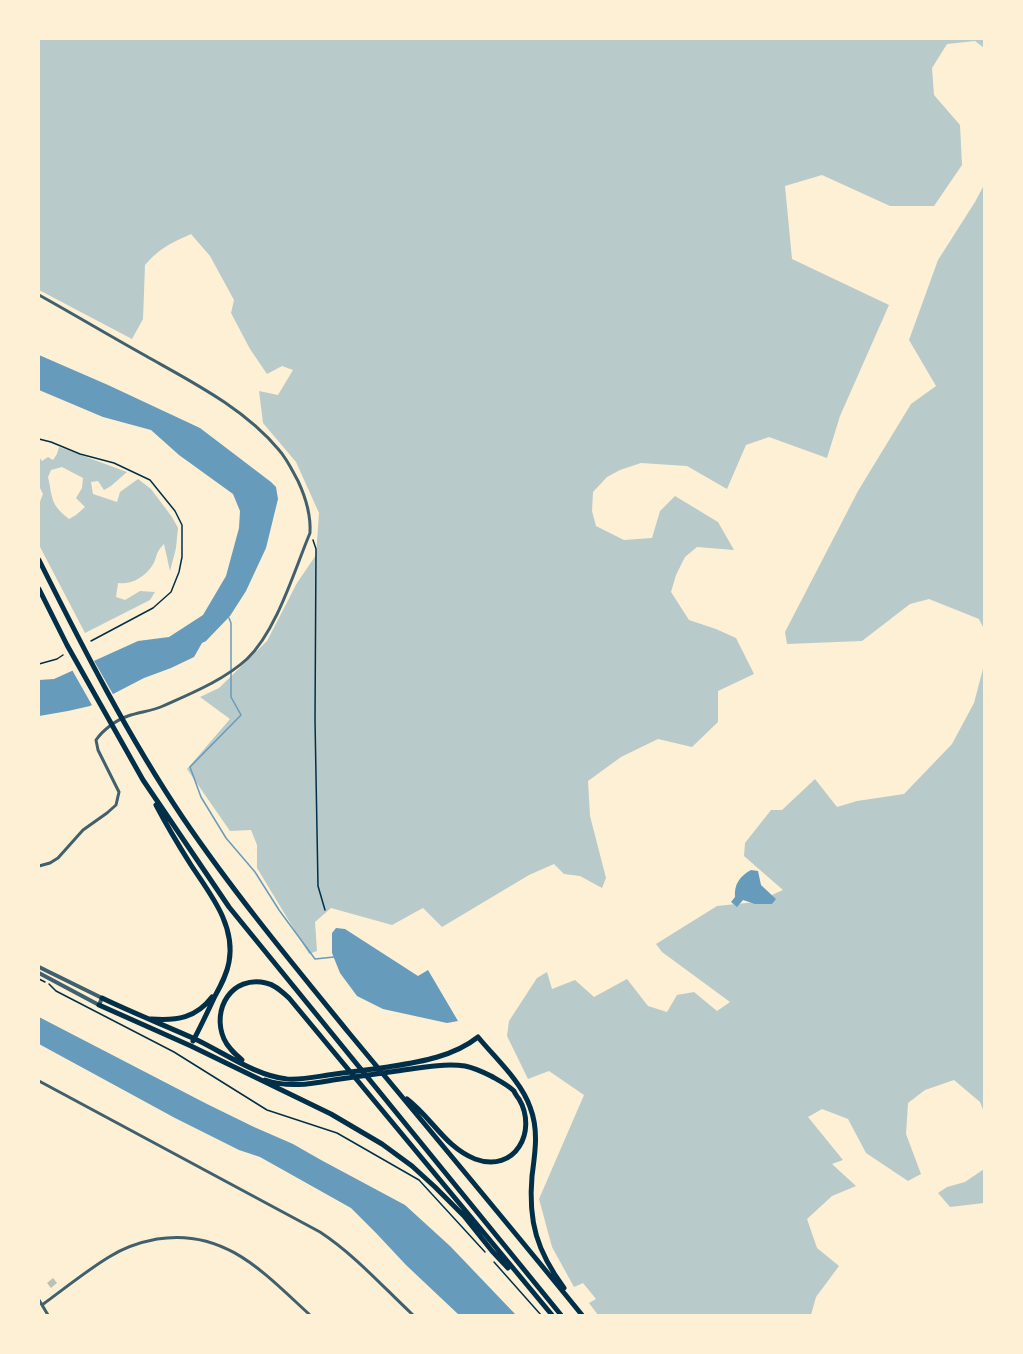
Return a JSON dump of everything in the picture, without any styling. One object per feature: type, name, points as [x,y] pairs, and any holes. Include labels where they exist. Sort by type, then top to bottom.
[{"type":"highway","points":[[39,560],[79,639],[154,773],[242,901],[584,1315]]},
{"type":"highway","points":[[39,590],[169,830],[224,919],[230,946],[227,972],[191,1046]]},
{"type":"highway","points":[[143,780],[229,907],[561,1315]]},
{"type":"highway","points":[[247,1066],[224,1039],[221,1027],[221,1006],[232,992],[240,987],[248,983],[267,983],[282,991],[289,998],[552,1315]]},
{"type":"highway","points":[[145,1018],[176,1020],[188,1016],[199,1011],[219,989]]},
{"type":"highway","points":[[101,1002],[194,1039],[247,1066],[286,1079],[335,1077],[419,1067],[464,1066],[478,1070],[494,1077],[514,1091],[524,1107],[526,1123],[524,1137],[513,1155],[496,1162],[478,1160],[458,1150],[418,1107],[400,1095]]},
{"type":"highway","points":[[101,1002],[331,1114],[382,1144],[412,1166],[435,1187],[545,1306]]},
{"type":"highway","points":[[400,1068],[450,1053],[478,1037],[516,1082],[530,1107],[536,1138],[531,1191],[535,1232],[541,1251],[551,1269],[584,1315]]},
{"type":"highway","points":[[244,1072],[285,1084],[309,1084],[335,1077]]},
{"type":"street","points":[[39,295],[205,390],[237,411],[265,434],[289,465],[305,495],[311,520],[310,533],[274,620],[262,640],[247,658],[217,680],[160,707],[126,717],[102,733],[96,740],[98,750],[119,792],[116,805],[83,830],[58,858],[39,866]]},
{"type":"street","points":[[39,967],[101,1002]]},
{"type":"street","points":[[39,973],[101,1002]]},
{"type":"street","points":[[39,1081],[320,1232],[352,1258],[413,1315]]},
{"type":"street","points":[[42,1305],[111,1256],[149,1240],[175,1237],[210,1241],[229,1249],[249,1261],[310,1315]]},
{"type":"street","points":[[39,1300],[48,1315]]},
{"type":"path","points":[[39,439],[114,463],[150,480],[175,511],[182,525],[182,557],[171,592],[153,608],[91,641]]},
{"type":"path","points":[[310,533],[316,549],[315,720],[318,886],[325,910]]},
{"type":"path","points":[[39,664],[63,655]]},
{"type":"path","points":[[39,979],[50,984],[56,991],[174,1052],[267,1110],[337,1133],[419,1180],[541,1315]]},
{"type":"shaded area","points":[[39,39],[984,39],[984,48],[975,41],[947,44],[932,68],[934,95],[960,125],[962,165],[934,206],[890,206],[822,175],[785,186],[792,259],[889,305],[840,416],[827,458],[769,437],[746,445],[727,489],[687,466],[641,463],[607,477],[593,492],[592,511],[596,526],[624,540],[652,538],[660,511],[675,496],[718,522],[734,550],[697,547],[685,557],[671,592],[689,620],[736,638],[754,674],[718,691],[718,722],[692,747],[658,739],[621,757],[588,781],[590,816],[606,878],[602,888],[580,876],[564,874],[554,864],[529,875],[442,927],[423,908],[392,925],[331,908],[315,922],[317,951],[309,954],[257,868],[257,845],[251,830],[230,831],[187,769],[230,719],[200,697],[219,688],[267,641],[297,583],[316,555],[319,513],[296,462],[263,423],[259,391],[278,395],[293,370],[282,366],[267,374],[250,349],[231,313],[234,300],[210,256],[191,234],[166,246],[145,265],[143,319],[132,339],[39,290]]},
{"type":"shaded area","points":[[984,185],[984,629],[979,619],[929,599],[910,604],[862,641],[787,644],[785,632],[858,491],[911,404],[936,386],[909,340],[938,260]]},
{"type":"shaded area","points":[[59,447],[127,472],[104,490],[98,481],[91,482],[93,494],[117,502],[120,492],[138,479],[151,489],[178,528],[170,571],[164,544],[146,574],[133,581],[118,583],[116,597],[125,600],[140,591],[155,592],[150,600],[85,633],[39,545],[39,504],[43,494],[39,486],[39,457],[42,461],[48,457],[53,460]],"holes":[[[62,467],[83,478],[82,488],[76,498],[85,507],[69,519],[55,505],[48,477],[51,470]]]},
{"type":"shaded area","points":[[984,665],[984,1112],[980,1102],[954,1080],[925,1090],[908,1103],[906,1134],[921,1174],[908,1181],[866,1153],[848,1119],[822,1109],[808,1117],[843,1160],[832,1164],[856,1186],[832,1196],[807,1219],[817,1248],[839,1266],[816,1297],[811,1315],[598,1315],[589,1303],[596,1299],[583,1283],[574,1287],[552,1247],[539,1199],[584,1095],[549,1071],[528,1079],[507,1036],[509,1021],[537,978],[547,972],[552,989],[575,980],[594,997],[627,979],[648,1006],[667,1012],[677,995],[694,992],[717,1011],[730,1002],[662,952],[656,944],[717,906],[756,902],[783,890],[744,856],[745,843],[771,810],[782,810],[815,779],[837,807],[857,801],[904,794],[952,744],[974,703]]},
{"type":"shaded area","points":[[984,1169],[984,1203],[950,1207],[938,1193],[947,1187],[965,1182]]},
{"type":"water","points":[[39,355],[200,428],[271,482],[276,487],[278,499],[266,548],[246,591],[230,616],[202,643],[194,657],[144,678],[90,706],[39,716],[39,680],[54,679],[138,641],[169,637],[203,615],[226,576],[239,528],[240,511],[233,494],[179,455],[151,430],[103,417],[39,390]]},
{"type":"water","points":[[751,870],[758,871],[761,885],[776,899],[772,904],[755,904],[743,900],[737,907],[731,902],[735,897],[738,881]]},
{"type":"water","points":[[336,928],[345,929],[418,976],[428,970],[458,1021],[447,1023],[383,1009],[357,996],[340,973],[332,953],[332,933]]},
{"type":"water","points":[[39,1017],[207,1104],[293,1144],[405,1205],[450,1246],[516,1315],[459,1315],[351,1208],[260,1157],[239,1150],[175,1118],[39,1044]]},
{"type":"pier","points":[[93,659],[114,696],[93,707],[71,668]]},
{"type":"building","points":[[53,1278],[57,1283],[51,1288],[47,1283]]},
{"type":"waterway","points":[[229,618],[231,623],[231,697],[241,715],[190,767],[201,797],[226,838],[255,872],[279,910],[315,959],[334,957]]}]
